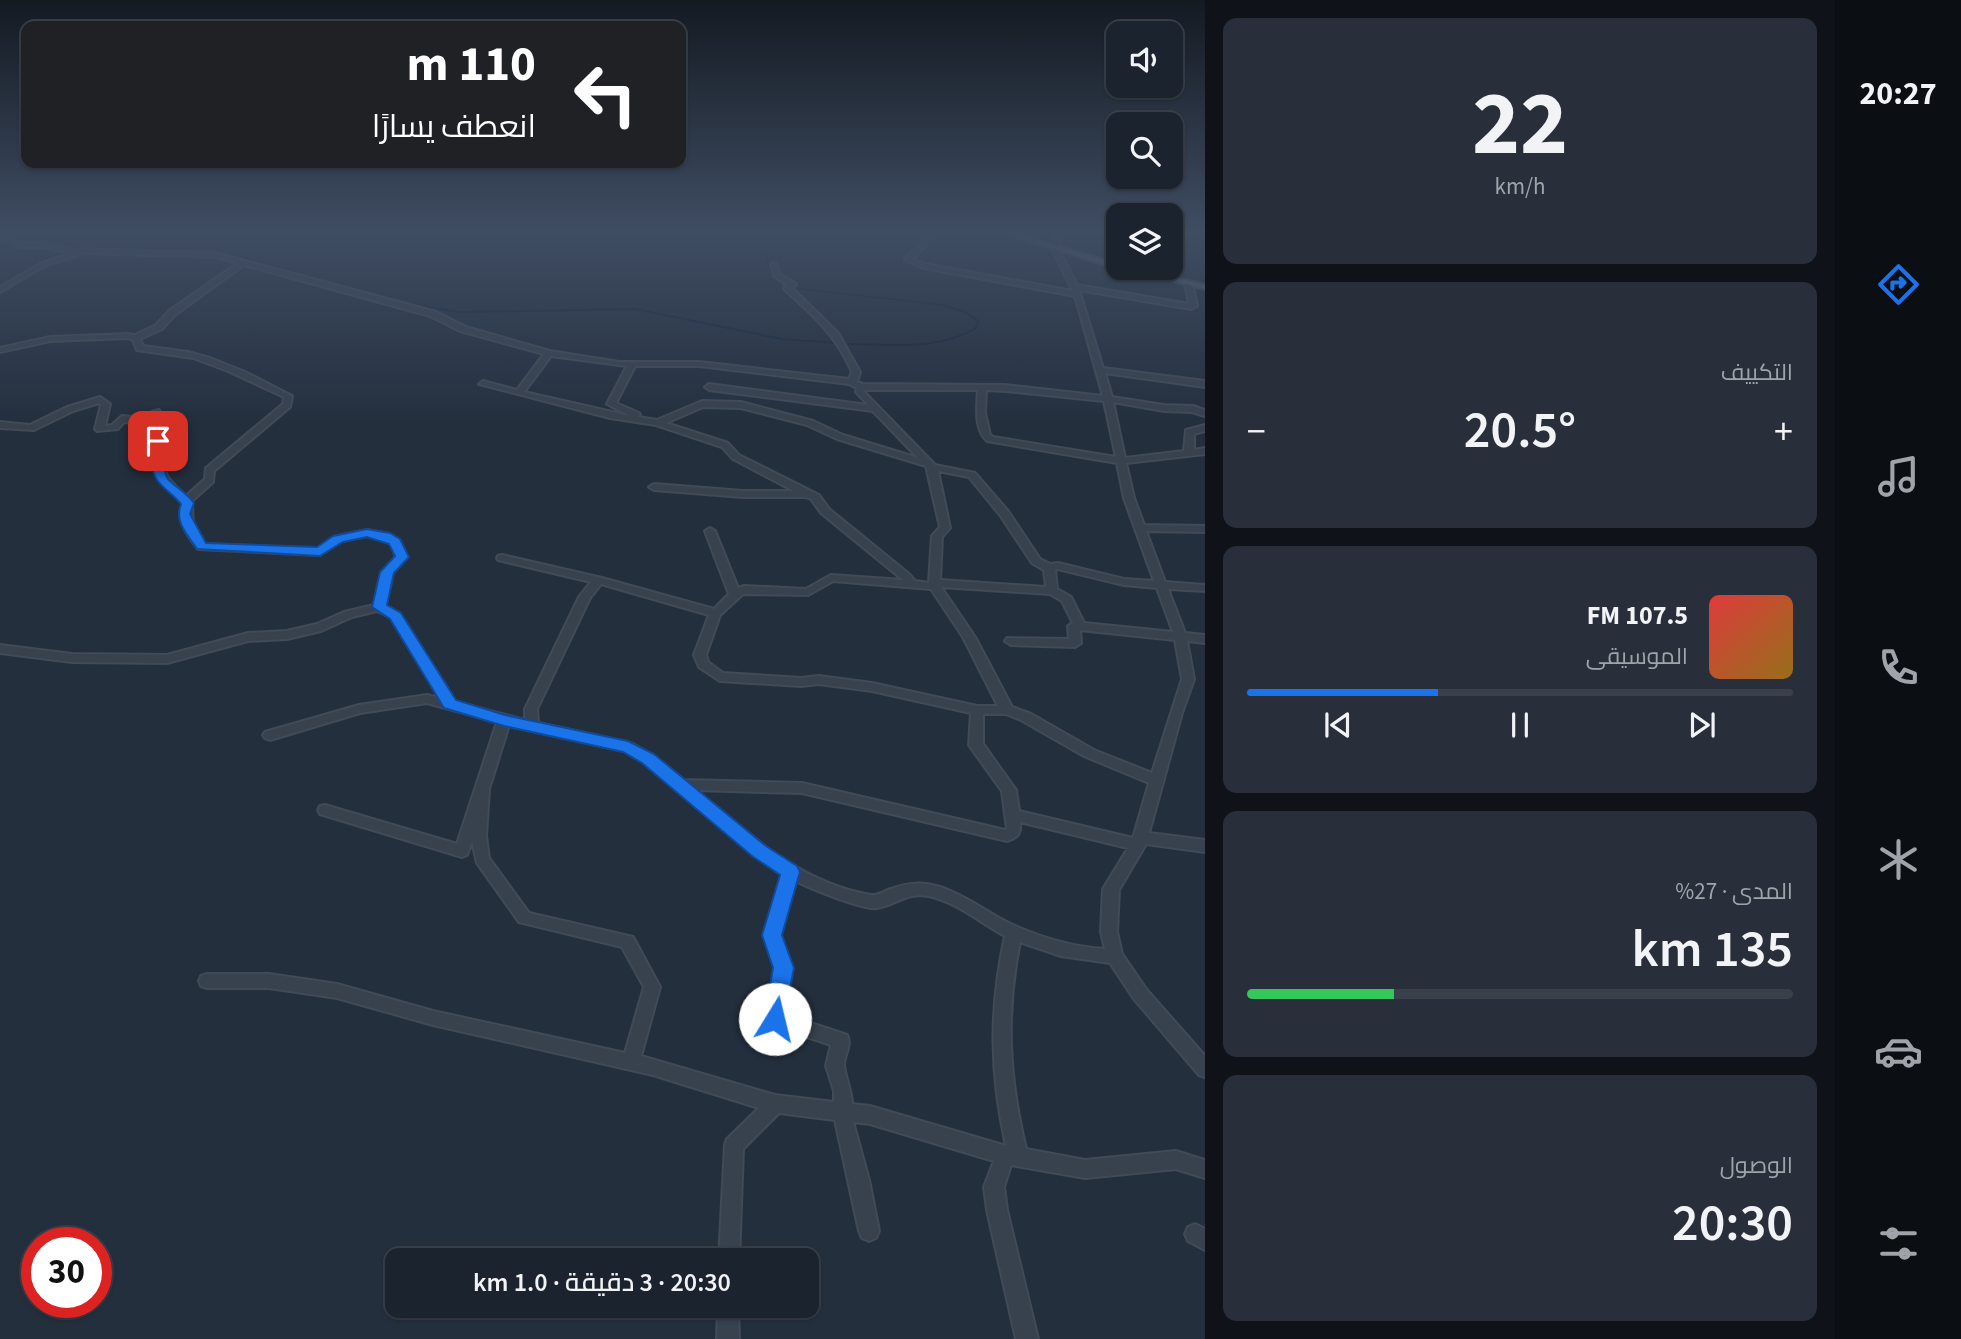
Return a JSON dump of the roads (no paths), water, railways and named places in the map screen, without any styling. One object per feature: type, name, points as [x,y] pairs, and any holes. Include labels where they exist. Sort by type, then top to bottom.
[{"type":"street","points":[[0,350],[50,339],[136,338],[159,327],[172,313],[195,296]]},
{"type":"street","points":[[369,296],[433,314],[463,329],[549,353],[632,365],[699,364],[856,385],[982,387],[1108,399],[1205,413]]},
{"type":"street","points":[[796,296],[823,317],[841,340],[856,372],[854,380],[860,392],[931,466],[946,528],[937,536],[934,585],[969,637],[1007,710]]},
{"type":"street","points":[[1079,296],[1101,370],[1120,461],[1140,527],[1180,636],[1188,679],[1139,841],[1111,889],[1109,932],[1115,956],[1140,994],[1205,1069]]},
{"type":"street","points":[[1127,296],[1191,307],[1194,306],[1192,296]]},
{"type":"street","points":[[136,338],[141,348],[152,352],[193,356],[222,364],[288,396],[287,405],[209,470],[210,480],[186,501]]},
{"type":"street","points":[[519,393],[549,353]]},
{"type":"street","points":[[632,365],[611,404],[629,411],[637,419]]},
{"type":"street","points":[[1101,370],[1205,384]]},
{"type":"street","points":[[483,384],[610,415],[658,423],[725,445],[736,457],[815,497],[825,512],[905,576],[912,585]]},
{"type":"street","points":[[709,387],[876,408]]},
{"type":"street","points":[[982,387],[981,414],[986,436],[990,439],[1120,461],[1205,451]]},
{"type":"street","points":[[0,425],[31,428],[70,409],[100,400],[106,404],[100,429],[116,427],[122,419],[158,417],[164,429],[158,441],[158,464],[162,481],[188,503],[183,514],[202,547],[320,552],[338,539],[367,533],[385,536],[395,542],[402,557],[388,572],[379,607]]},
{"type":"street","points":[[658,423],[702,404],[741,405],[810,423],[841,437],[931,466],[972,475],[1004,513],[1036,561],[1049,568],[1068,567],[1106,578],[1205,589]]},
{"type":"street","points":[[1189,453],[1189,432],[1205,428]]},
{"type":"street","points":[[654,487],[755,494],[807,494]]},
{"type":"street","points":[[1140,527],[1205,529]]},
{"type":"street","points":[[710,531],[734,592]]},
{"type":"street","points":[[502,558],[598,580],[715,613],[723,609],[734,592],[744,589],[808,592],[831,578],[912,585],[942,583],[1052,591],[1068,598],[1080,626]]},
{"type":"street","points":[[1049,568],[1052,591]]},
{"type":"street","points":[[532,725],[531,709],[585,597],[598,580]]},
{"type":"street","points":[[0,649],[72,658],[167,659],[248,637],[286,635],[321,626],[348,614],[379,607],[396,616],[450,704]]},
{"type":"street","points":[[715,613],[700,655],[703,664],[720,677],[801,682],[819,680],[872,687],[977,710],[1007,710],[1026,717],[1089,753],[1158,781]]},
{"type":"street","points":[[1011,641],[1074,643],[1074,626],[1205,639]]},
{"type":"street","points":[[270,735],[390,703],[427,699],[504,720],[628,747],[648,759],[759,851],[790,872],[828,889],[875,902],[902,891],[918,889],[940,894],[1014,932],[1081,955],[1115,956]]},
{"type":"street","points":[[680,785],[803,788],[1007,836],[1014,831],[1009,790],[976,745],[977,710]]},
{"type":"street","points":[[325,810],[462,851],[504,720]]},
{"type":"street","points":[[482,786],[479,836],[482,859],[524,918],[627,942],[652,987],[631,1062]]},
{"type":"street","points":[[1013,815],[1139,841],[1205,846]]},
{"type":"street","points":[[790,872],[772,935],[783,968],[775,1019],[841,1040],[835,1066],[843,1091],[845,1127],[869,1231]]},
{"type":"street","points":[[1014,932],[1003,979],[1000,1053],[1012,1156],[994,1187],[1027,1339]]},
{"type":"street","points":[[208,981],[269,981],[337,991],[433,1018],[631,1062],[775,1104],[870,1115],[1012,1156],[1085,1169],[1176,1160],[1205,1169]]},
{"type":"street","points":[[730,1248],[734,1145],[775,1104]]},
{"type":"street","points":[[728,1339],[729,1318]]},
{"type":"waterway","points":[[848,344],[930,343],[961,335],[976,328],[978,321],[965,312],[944,305],[868,296]]},
{"type":"waterway","points":[[403,303],[459,312],[635,309],[782,339],[836,343]]}]
